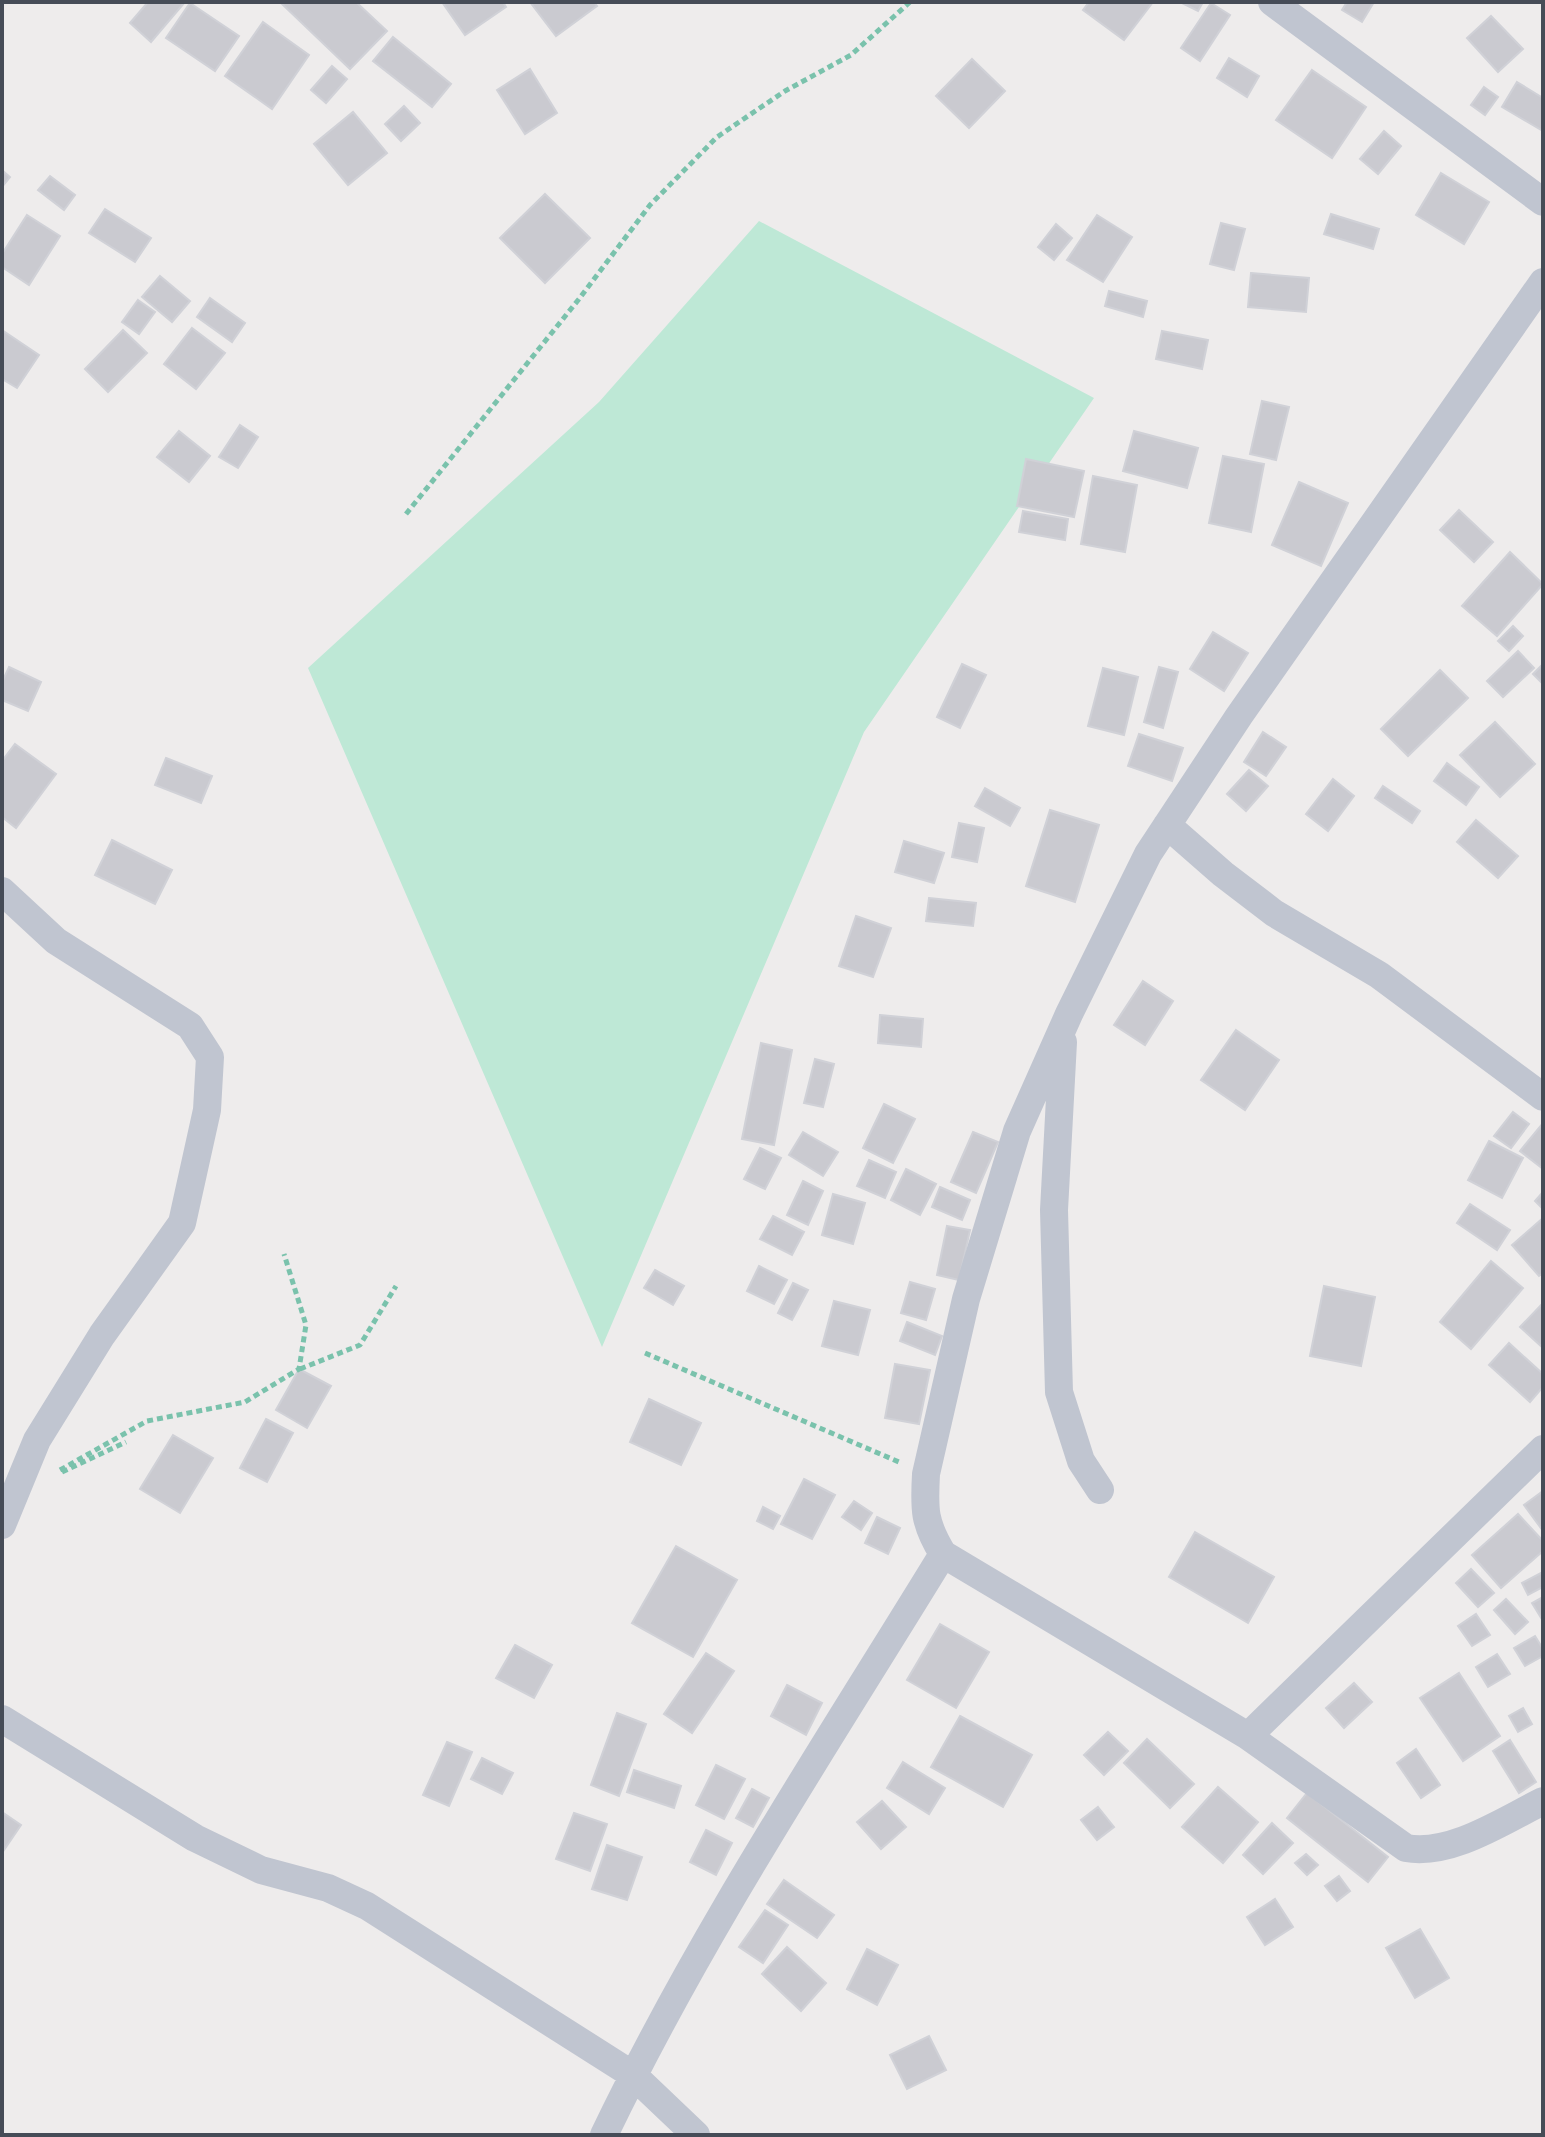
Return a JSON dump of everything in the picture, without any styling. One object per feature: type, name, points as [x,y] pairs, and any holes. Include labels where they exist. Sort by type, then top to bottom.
[{"type":"street","points":[[1272,2],[1543,202]]},
{"type":"street","points":[[1543,282],[1239,716],[1148,854],[1064,1025],[1017,1131],[966,1299],[926,1474],[925,1501],[928,1530],[943,1554],[1248,1736],[1406,1848],[1419,1850],[1447,1846],[1543,1801]]},
{"type":"street","points":[[1167,825],[1274,913],[1379,975],[1543,1097]]},
{"type":"street","points":[[2,891],[56,941],[190,1026],[210,1057],[207,1110],[182,1223],[102,1335],[37,1440],[2,1525]]},
{"type":"street","points":[[1064,1025],[1054,1210],[1059,1392],[1081,1461],[1100,1490]]},
{"type":"street","points":[[1248,1736],[1543,1449]]},
{"type":"street","points":[[604,2135],[633,2075],[780,1815],[943,1554]]},
{"type":"street","points":[[2,1719],[195,1838],[261,1870],[328,1888],[367,1906],[633,2075],[696,2135]]},
{"type":"path","points":[[406,514],[579,299],[650,205],[717,137],[785,91],[851,55],[910,2]]},
{"type":"path","points":[[284,1254],[306,1325],[299,1369]]},
{"type":"path","points":[[14,1495],[147,1421],[245,1402],[299,1369],[360,1345],[396,1286]]},
{"type":"path","points":[[645,1353],[926,1474]]},
{"type":"path","points":[[14,1495],[126,1442]]},
{"type":"green space","points":[[759,221],[1094,398],[864,732],[602,1347],[308,668],[599,402]]},
{"type":"building","points":[[148,2],[185,2],[151,42],[130,23]]},
{"type":"building","points":[[356,2],[387,31],[350,69],[282,4]]},
{"type":"building","points":[[442,2],[503,2],[506,7],[465,35]]},
{"type":"building","points":[[530,2],[594,2],[597,6],[556,36]]},
{"type":"building","points":[[1089,2],[1153,2],[1124,40],[1083,10]]},
{"type":"building","points":[[1180,2],[1203,2],[1198,11]]},
{"type":"building","points":[[1347,2],[1374,2],[1362,22],[1342,10]]},
{"type":"building","points":[[190,3],[239,36],[215,71],[166,38]]},
{"type":"building","points":[[1211,3],[1230,15],[1200,61],[1181,48]]},
{"type":"building","points":[[1491,16],[1523,49],[1498,72],[1467,38]]},
{"type":"building","points":[[263,22],[309,55],[272,109],[225,76]]},
{"type":"building","points":[[393,37],[451,84],[432,107],[373,61]]},
{"type":"building","points":[[1229,58],[1259,76],[1247,97],[1217,78]]},
{"type":"building","points":[[972,59],[1005,91],[969,128],[936,96]]},
{"type":"building","points":[[332,66],[347,79],[326,103],[311,90]]},
{"type":"building","points":[[530,69],[557,113],[525,134],[497,90]]},
{"type":"building","points":[[1312,70],[1366,107],[1332,158],[1276,120]]},
{"type":"building","points":[[1517,82],[1543,98],[1543,131],[1502,107]]},
{"type":"building","points":[[1484,87],[1498,97],[1485,115],[1471,105]]},
{"type":"building","points":[[404,106],[420,123],[401,141],[385,124]]},
{"type":"building","points":[[353,112],[387,153],[348,185],[314,144]]},
{"type":"building","points":[[1384,131],[1401,146],[1378,174],[1360,159]]},
{"type":"building","points":[[2,170],[10,177],[2,187]]},
{"type":"building","points":[[1441,173],[1489,202],[1464,244],[1416,215]]},
{"type":"building","points":[[50,176],[75,195],[64,210],[38,190]]},
{"type":"building","points":[[545,194],[590,238],[545,283],[500,238]]},
{"type":"building","points":[[105,209],[151,238],[135,262],[89,233]]},
{"type":"building","points":[[1331,214],[1379,229],[1373,249],[1324,234]]},
{"type":"building","points":[[27,215],[60,236],[29,285],[2,267],[2,254]]},
{"type":"building","points":[[1097,215],[1132,237],[1103,282],[1067,260]]},
{"type":"building","points":[[1221,223],[1245,229],[1234,270],[1210,264]]},
{"type":"building","points":[[1056,224],[1072,238],[1054,260],[1038,247]]},
{"type":"building","points":[[1251,273],[1309,278],[1306,312],[1248,307]]},
{"type":"building","points":[[160,276],[190,301],[172,322],[142,297]]},
{"type":"building","points":[[1109,291],[1147,301],[1143,317],[1105,306]]},
{"type":"building","points":[[210,298],[245,323],[232,342],[197,317]]},
{"type":"building","points":[[138,300],[155,312],[139,334],[122,322]]},
{"type":"building","points":[[192,328],[225,353],[196,389],[164,364]]},
{"type":"building","points":[[2,330],[39,355],[17,388],[2,379]]},
{"type":"building","points":[[123,330],[147,353],[108,392],[85,369]]},
{"type":"building","points":[[1162,331],[1208,340],[1202,369],[1156,359]]},
{"type":"building","points":[[1262,401],[1289,407],[1276,460],[1250,454]]},
{"type":"building","points":[[240,425],[258,437],[238,468],[219,457]]},
{"type":"building","points":[[179,431],[210,456],[189,482],[157,457]]},
{"type":"building","points":[[1134,431],[1198,448],[1187,488],[1123,471]]},
{"type":"building","points":[[1223,456],[1264,464],[1251,532],[1209,523]]},
{"type":"building","points":[[1026,459],[1084,471],[1074,517],[1017,506]]},
{"type":"building","points":[[1093,476],[1137,485],[1125,552],[1081,544]]},
{"type":"building","points":[[1299,482],[1348,503],[1321,566],[1272,545]]},
{"type":"building","points":[[1459,510],[1493,542],[1474,562],[1440,530]]},
{"type":"building","points":[[1023,511],[1068,519],[1065,540],[1019,532]]},
{"type":"building","points":[[1510,552],[1543,584],[1497,636],[1462,606]]},
{"type":"building","points":[[1513,626],[1523,636],[1509,651],[1498,641]]},
{"type":"building","points":[[1213,632],[1248,653],[1224,691],[1190,669]]},
{"type":"building","points":[[1518,651],[1534,668],[1503,697],[1487,681]]},
{"type":"building","points":[[962,664],[986,675],[960,728],[937,717]]},
{"type":"building","points":[[1543,664],[1543,684],[1533,674]]},
{"type":"building","points":[[9,667],[41,682],[28,711],[2,700],[2,682]]},
{"type":"building","points":[[1159,667],[1178,672],[1163,728],[1144,722]]},
{"type":"building","points":[[1103,668],[1138,677],[1124,735],[1088,726]]},
{"type":"building","points":[[1440,670],[1468,698],[1408,756],[1381,729]]},
{"type":"building","points":[[1495,722],[1535,764],[1500,797],[1460,755]]},
{"type":"building","points":[[1263,732],[1286,747],[1266,776],[1244,762]]},
{"type":"building","points":[[1139,734],[1183,748],[1172,781],[1128,766]]},
{"type":"building","points":[[15,744],[56,774],[16,828],[2,817],[2,761]]},
{"type":"building","points":[[166,758],[212,776],[201,803],[155,785]]},
{"type":"building","points":[[1447,763],[1479,787],[1466,805],[1434,781]]},
{"type":"building","points":[[1249,770],[1268,786],[1246,811],[1227,794]]},
{"type":"building","points":[[1333,779],[1354,796],[1328,831],[1306,814]]},
{"type":"building","points":[[1383,786],[1420,811],[1412,823],[1375,798]]},
{"type":"building","points":[[985,788],[1020,808],[1010,826],[975,806]]},
{"type":"building","points":[[1050,810],[1099,825],[1075,902],[1026,886]]},
{"type":"building","points":[[1476,820],[1518,856],[1498,878],[1457,842]]},
{"type":"building","points":[[959,823],[984,828],[977,862],[952,857]]},
{"type":"building","points":[[112,840],[172,870],[155,904],[95,875]]},
{"type":"building","points":[[904,841],[944,853],[934,883],[895,872]]},
{"type":"building","points":[[929,898],[976,903],[973,926],[926,921]]},
{"type":"building","points":[[856,916],[891,928],[873,977],[839,966]]},
{"type":"building","points":[[1143,981],[1173,1001],[1145,1045],[1114,1025]]},
{"type":"building","points":[[880,1015],[923,1019],[921,1047],[878,1043]]},
{"type":"building","points":[[1236,1030],[1279,1060],[1245,1110],[1201,1080]]},
{"type":"building","points":[[761,1043],[792,1050],[774,1145],[742,1139]]},
{"type":"building","points":[[815,1059],[834,1064],[823,1107],[804,1103]]},
{"type":"building","points":[[884,1104],[915,1119],[893,1163],[863,1148]]},
{"type":"building","points":[[1513,1112],[1529,1124],[1511,1148],[1494,1136]]},
{"type":"building","points":[[1543,1123],[1543,1169],[1520,1151]]},
{"type":"building","points":[[803,1132],[838,1152],[823,1176],[789,1155]]},
{"type":"building","points":[[973,1132],[998,1142],[976,1193],[951,1182]]},
{"type":"building","points":[[1489,1141],[1523,1158],[1502,1198],[1468,1180]]},
{"type":"building","points":[[760,1148],[781,1158],[765,1189],[744,1179]]},
{"type":"building","points":[[869,1160],[896,1172],[885,1198],[857,1186]]},
{"type":"building","points":[[906,1169],[936,1184],[920,1215],[891,1200]]},
{"type":"building","points":[[803,1181],[823,1191],[808,1225],[787,1215]]},
{"type":"building","points":[[940,1187],[970,1200],[962,1220],[932,1207]]},
{"type":"building","points":[[1543,1192],[1543,1209],[1535,1201]]},
{"type":"building","points":[[833,1194],[865,1203],[853,1244],[822,1235]]},
{"type":"building","points":[[1470,1204],[1510,1230],[1497,1250],[1457,1223]]},
{"type":"building","points":[[773,1216],[804,1232],[792,1255],[760,1239]]},
{"type":"building","points":[[1543,1218],[1543,1273],[1539,1276],[1512,1245]]},
{"type":"building","points":[[947,1226],[970,1230],[959,1280],[937,1275]]},
{"type":"building","points":[[1491,1261],[1523,1288],[1471,1349],[1440,1322]]},
{"type":"building","points":[[759,1266],[787,1280],[774,1304],[747,1291]]},
{"type":"building","points":[[655,1270],[684,1286],[673,1305],[644,1288]]},
{"type":"building","points":[[910,1282],[935,1289],[926,1320],[901,1313]]},
{"type":"building","points":[[793,1283],[808,1290],[792,1320],[778,1313]]},
{"type":"building","points":[[1324,1286],[1375,1297],[1361,1366],[1310,1356]]},
{"type":"building","points":[[834,1301],[870,1310],[858,1355],[822,1346]]},
{"type":"building","points":[[1543,1303],[1543,1348],[1520,1327]]},
{"type":"building","points":[[907,1322],[942,1336],[935,1355],[900,1341]]},
{"type":"building","points":[[1509,1343],[1543,1374],[1543,1387],[1530,1402],[1489,1365]]},
{"type":"building","points":[[895,1364],[930,1370],[919,1424],[885,1418]]},
{"type":"building","points":[[299,1369],[331,1386],[307,1428],[276,1410]]},
{"type":"building","points":[[649,1399],[701,1423],[681,1465],[630,1442]]},
{"type":"building","points":[[266,1419],[293,1433],[267,1482],[240,1468]]},
{"type":"building","points":[[173,1435],[213,1458],[180,1513],[140,1489]]},
{"type":"building","points":[[804,1479],[835,1495],[812,1539],[781,1524]]},
{"type":"building","points":[[1543,1491],[1543,1531],[1524,1505]]},
{"type":"building","points":[[854,1501],[872,1513],[861,1530],[842,1517]]},
{"type":"building","points":[[763,1507],[780,1516],[773,1529],[757,1521]]},
{"type":"building","points":[[1518,1514],[1543,1541],[1543,1551],[1501,1588],[1472,1555]]},
{"type":"building","points":[[877,1517],[900,1528],[888,1554],[865,1543]]},
{"type":"building","points":[[1195,1532],[1274,1577],[1248,1623],[1169,1577]]},
{"type":"building","points":[[676,1546],[737,1580],[693,1657],[632,1623]]},
{"type":"building","points":[[1471,1569],[1494,1593],[1478,1607],[1456,1583]]},
{"type":"building","points":[[1543,1572],[1543,1587],[1528,1595],[1522,1583]]},
{"type":"building","points":[[1543,1597],[1543,1621],[1532,1603]]},
{"type":"building","points":[[1506,1599],[1528,1622],[1515,1634],[1494,1610]]},
{"type":"building","points":[[1476,1614],[1490,1635],[1472,1646],[1458,1626]]},
{"type":"building","points":[[940,1624],[989,1652],[956,1708],[907,1680]]},
{"type":"building","points":[[1535,1636],[1543,1649],[1543,1656],[1525,1666],[1514,1648]]},
{"type":"building","points":[[515,1645],[552,1665],[534,1698],[496,1678]]},
{"type":"building","points":[[706,1653],[734,1671],[692,1733],[664,1714]]},
{"type":"building","points":[[1497,1654],[1510,1674],[1488,1687],[1476,1667]]},
{"type":"building","points":[[1459,1673],[1500,1736],[1463,1761],[1420,1698]]},
{"type":"building","points":[[1354,1683],[1372,1702],[1344,1728],[1326,1708]]},
{"type":"building","points":[[787,1685],[822,1703],[806,1735],[771,1716]]},
{"type":"building","points":[[1523,1708],[1532,1724],[1518,1732],[1509,1716]]},
{"type":"building","points":[[617,1713],[646,1724],[619,1796],[591,1785]]},
{"type":"building","points":[[960,1716],[1032,1755],[1003,1807],[931,1767]]},
{"type":"building","points":[[1108,1732],[1128,1751],[1104,1775],[1084,1755]]},
{"type":"building","points":[[1147,1739],[1194,1784],[1170,1808],[1124,1763]]},
{"type":"building","points":[[1510,1740],[1536,1782],[1519,1793],[1493,1751]]},
{"type":"building","points":[[447,1742],[472,1752],[449,1806],[423,1795]]},
{"type":"building","points":[[1416,1749],[1440,1785],[1421,1798],[1397,1763]]},
{"type":"building","points":[[482,1758],[513,1773],[502,1794],[471,1779]]},
{"type":"building","points":[[903,1762],[945,1788],[929,1814],[887,1788]]},
{"type":"building","points":[[716,1765],[745,1779],[724,1819],[696,1805]]},
{"type":"building","points":[[634,1770],[681,1786],[674,1808],[627,1792]]},
{"type":"building","points":[[1218,1787],[1258,1822],[1223,1863],[1182,1827]]},
{"type":"building","points":[[752,1789],[769,1798],[753,1827],[736,1818]]},
{"type":"building","points":[[1307,1793],[1388,1857],[1368,1882],[1287,1818]]},
{"type":"building","points":[[882,1801],[906,1827],[881,1849],[857,1822]]},
{"type":"building","points":[[1098,1807],[1114,1827],[1097,1840],[1081,1820]]},
{"type":"building","points":[[2,1812],[21,1825],[2,1853]]},
{"type":"building","points":[[574,1813],[607,1824],[590,1871],[556,1859]]},
{"type":"building","points":[[1272,1823],[1293,1843],[1263,1874],[1243,1855]]},
{"type":"building","points":[[706,1830],[732,1843],[716,1875],[690,1862]]},
{"type":"building","points":[[607,1845],[642,1857],[627,1900],[592,1889]]},
{"type":"building","points":[[1306,1854],[1318,1865],[1307,1875],[1295,1863]]},
{"type":"building","points":[[1339,1876],[1350,1891],[1337,1901],[1325,1886]]},
{"type":"building","points":[[784,1880],[834,1915],[817,1938],[767,1904]]},
{"type":"building","points":[[1275,1899],[1293,1927],[1265,1945],[1247,1917]]},
{"type":"building","points":[[765,1910],[788,1925],[763,1963],[739,1947]]},
{"type":"building","points":[[1420,1929],[1449,1978],[1415,1998],[1386,1948]]},
{"type":"building","points":[[787,1947],[826,1983],[801,2011],[762,1974]]},
{"type":"building","points":[[867,1949],[898,1965],[877,2005],[847,1989]]},
{"type":"building","points":[[929,2036],[946,2070],[907,2089],[890,2055]]}]
